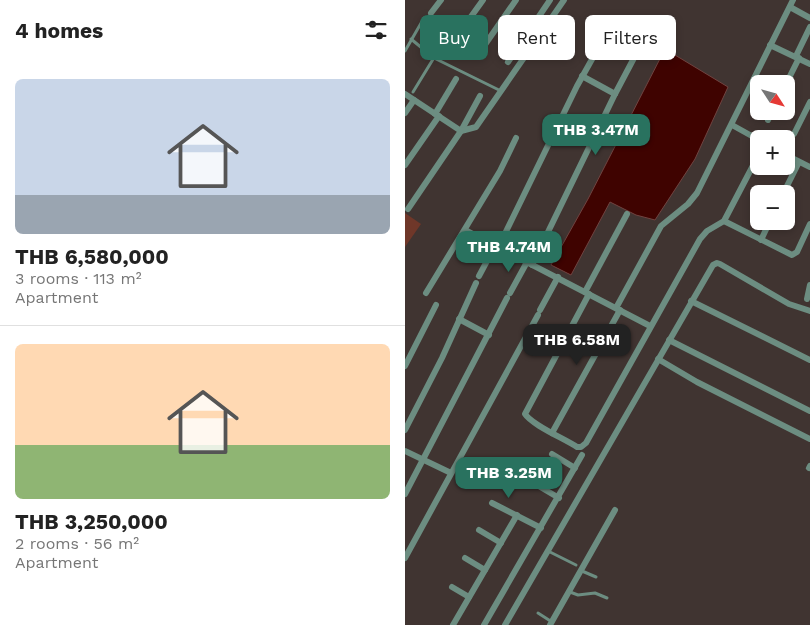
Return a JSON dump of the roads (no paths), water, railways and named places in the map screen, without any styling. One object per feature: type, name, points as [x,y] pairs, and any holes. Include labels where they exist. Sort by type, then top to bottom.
[{"type":"street","points":[[431,13],[441,0]]},
{"type":"street","points":[[472,15],[483,0]]},
{"type":"street","points":[[488,40],[516,0]]},
{"type":"street","points":[[508,62],[550,0]]},
{"type":"street","points":[[405,94],[461,131],[476,127],[565,0]]},
{"type":"street","points":[[552,433],[661,226],[689,204],[697,193],[791,3],[810,18]]},
{"type":"street","points":[[790,75],[810,27]]},
{"type":"street","points":[[771,45],[810,64]]},
{"type":"street","points":[[405,430],[477,280],[496,247],[591,60]]},
{"type":"street","points":[[405,494],[508,296],[529,264],[633,60]]},
{"type":"street","points":[[582,76],[615,94]]},
{"type":"street","points":[[405,165],[437,115],[456,79]]},
{"type":"street","points":[[408,209],[461,131],[480,96]]},
{"type":"street","points":[[405,113],[414,100]]},
{"type":"street","points":[[795,132],[810,102]]},
{"type":"street","points":[[732,124],[750,135]]},
{"type":"street","points":[[426,293],[500,171],[516,138]]},
{"type":"street","points":[[795,160],[810,167]]},
{"type":"street","points":[[788,185],[799,162]]},
{"type":"street","points":[[627,214],[525,411],[528,419],[577,446],[584,445],[700,239],[707,231],[723,221],[750,171]]},
{"type":"street","points":[[723,221],[794,254],[797,252],[810,224]]},
{"type":"street","points":[[465,230],[650,326]]},
{"type":"street","points":[[761,240],[766,230]]},
{"type":"street","points":[[505,625],[713,264],[717,263],[789,304],[810,311]]},
{"type":"street","points":[[405,558],[558,277]]},
{"type":"street","points":[[807,299],[810,285]]},
{"type":"street","points":[[691,301],[810,360]]},
{"type":"street","points":[[405,366],[436,305]]},
{"type":"street","points":[[459,319],[489,335]]},
{"type":"street","points":[[669,340],[810,411]]},
{"type":"street","points":[[659,359],[697,382],[810,439]]},
{"type":"street","points":[[405,451],[451,473]]},
{"type":"street","points":[[553,454],[575,468]]},
{"type":"street","points":[[484,625],[559,498],[582,455]]},
{"type":"street","points":[[537,485],[559,498]]},
{"type":"street","points":[[492,503],[541,528]]},
{"type":"street","points":[[551,623],[615,510]]},
{"type":"street","points":[[453,625],[517,515]]},
{"type":"street","points":[[479,530],[501,543]]},
{"type":"street","points":[[465,558],[485,570]]},
{"type":"street","points":[[452,587],[469,597]]},
{"type":"lane","points":[[405,51],[420,24]]},
{"type":"lane","points":[[411,39],[420,46]]},
{"type":"lane","points":[[413,92],[433,60]]},
{"type":"lane","points":[[438,60],[502,91]]},
{"type":"lane","points":[[548,551],[576,565]]},
{"type":"lane","points":[[582,571],[596,577]]},
{"type":"lane","points":[[570,592],[578,595],[595,593],[607,598]]},
{"type":"lane","points":[[538,613],[551,623]]}]
